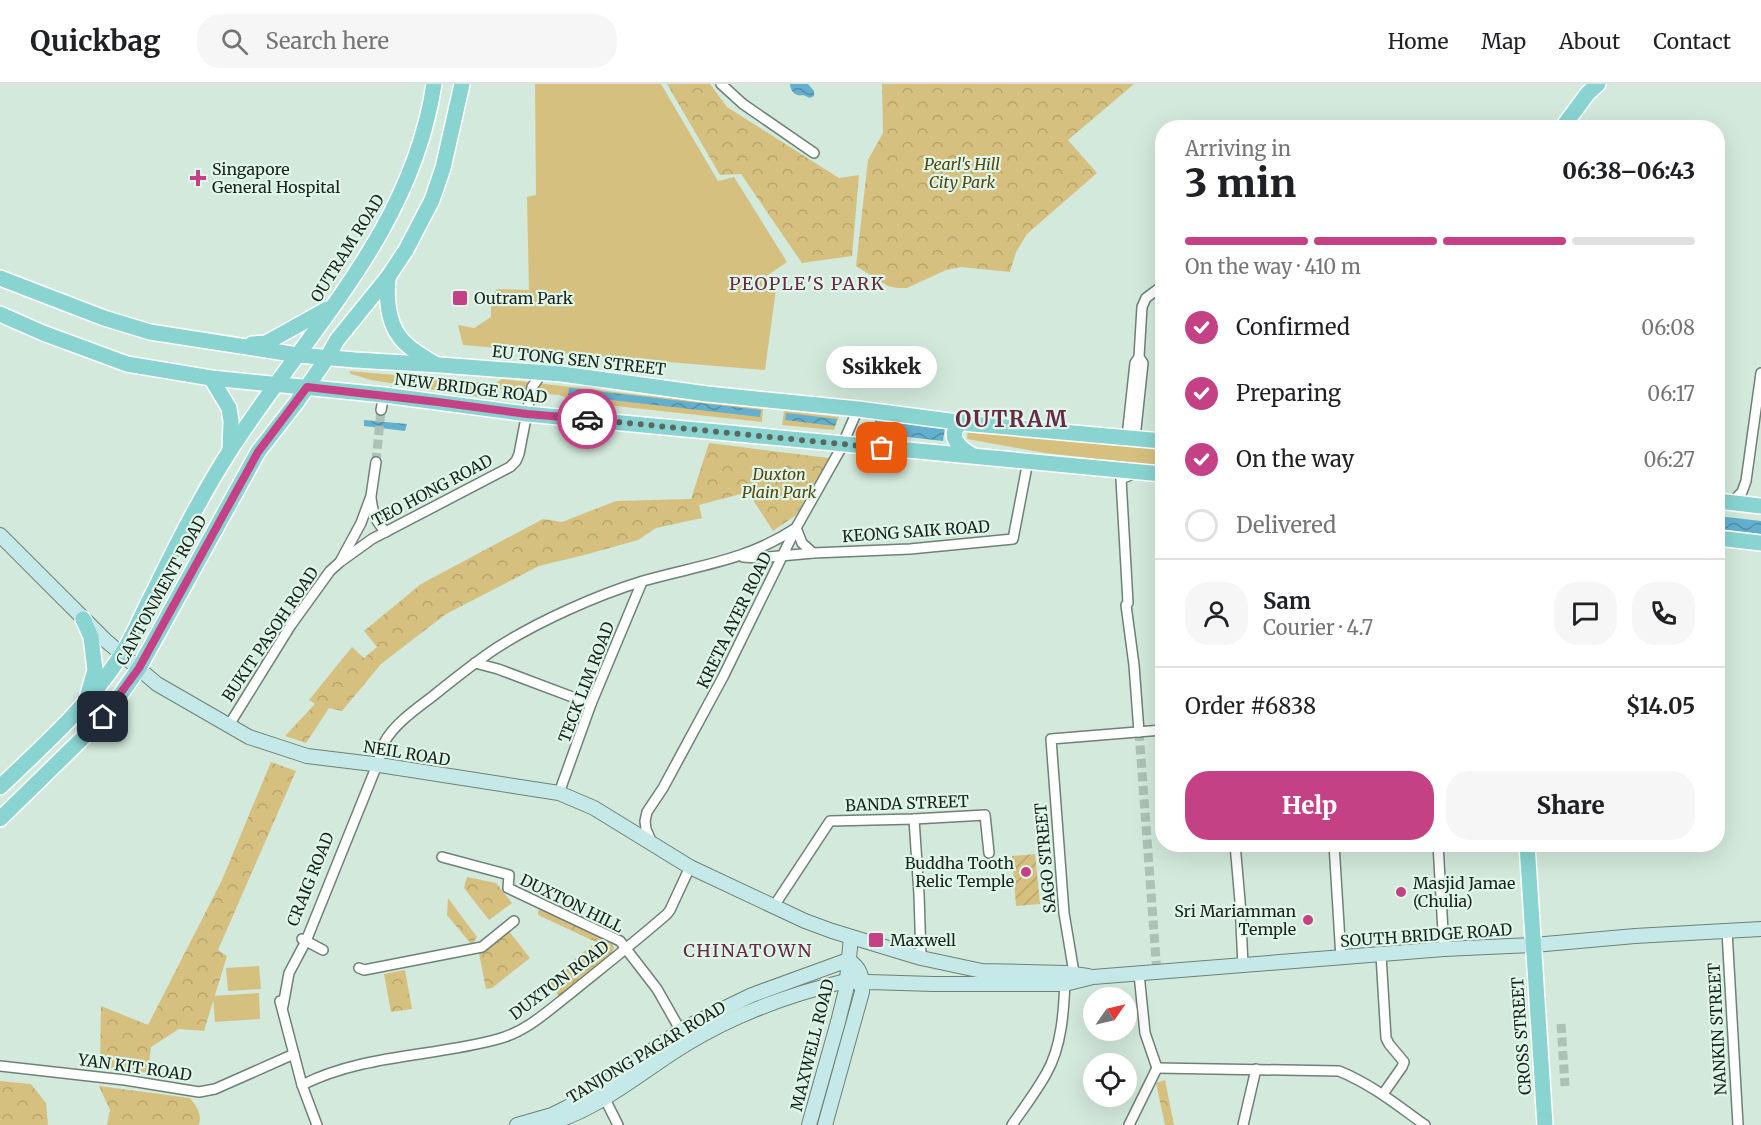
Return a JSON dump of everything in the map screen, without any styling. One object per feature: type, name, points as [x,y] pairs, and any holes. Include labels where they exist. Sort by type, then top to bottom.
[{"type":"main road","name":"OUTRAM ROAD","points":[[277,385],[335,304],[389,219],[421,145],[434,84]]},
{"type":"main road","points":[[327,358],[336,340],[388,277],[406,250],[432,200],[443,168],[462,84]]},
{"type":"main road","points":[[1568,120],[1588,93],[1598,84]]},
{"type":"main road","points":[[388,277],[386,298],[395,330],[405,344],[436,364]]},
{"type":"main road","name":"EU TONG SEN STREET","points":[[0,278],[104,318],[150,332],[298,355],[543,372],[707,394],[1155,440]]},
{"type":"main road","points":[[230,344],[266,343],[335,304]]},
{"type":"main road","name":"NEW BRIDGE ROAD","points":[[0,314],[43,333],[127,364],[211,378],[384,395],[527,414],[1155,473]]},
{"type":"main road","name":"CANTONMENT ROAD","points":[[0,819],[112,707],[139,668],[258,452],[327,358]]},
{"type":"main road","points":[[211,378],[229,408],[230,450]]},
{"type":"main road","name":"CANTONMENT ROAD","points":[[0,788],[71,720],[121,655],[190,518],[230,450],[263,401],[277,385]]},
{"type":"main road","points":[[962,422],[954,431],[956,442],[959,448],[972,455]]},
{"type":"main road","points":[[1725,502],[1761,506]]},
{"type":"main road","name":"NEIL ROAD","points":[[0,535],[121,655],[157,684],[249,737],[307,756],[560,794],[594,808],[690,867],[805,921],[851,937]]},
{"type":"main road","points":[[1725,539],[1761,543]]},
{"type":"main road","points":[[83,619],[91,638],[95,670],[86,702]]},
{"type":"main road","name":"CROSS STREET","points":[[1528,852],[1545,1125]]},
{"type":"main road","name":"SOUTH BRIDGE ROAD","points":[[862,983],[1093,977],[1444,949],[1761,929]]},
{"type":"main road","name":"SOUTH BRIDGE ROAD","points":[[851,937],[921,958],[982,971],[1068,977]]},
{"type":"main road","name":"MAXWELL ROAD","points":[[809,1125],[846,990],[851,937]]},
{"type":"main road","points":[[848,960],[855,964],[860,972],[862,983]]},
{"type":"main road","name":"TANJONG PAGAR ROAD","points":[[544,1125],[569,1117],[684,1037],[752,995],[848,960]]},
{"type":"main road","name":"TANJONG PAGAR ROAD","points":[[684,1037],[747,1012],[846,981],[862,983]]},
{"type":"main road","name":"MAXWELL ROAD","points":[[825,1125],[854,1025],[862,983]]},
{"type":"main road","name":"TANJONG PAGAR ROAD","points":[[517,1125],[552,1115],[602,1093]]},
{"type":"street","points":[[721,84],[743,104],[814,153]]},
{"type":"street","points":[[1131,437],[1135,363],[1139,357],[1143,307],[1146,298],[1155,291]]},
{"type":"street","name":"TEO HONG ROAD","points":[[372,538],[516,461],[532,387],[543,372]]},
{"type":"street","points":[[1725,501],[1742,492],[1746,481],[1761,373]]},
{"type":"street","points":[[381,410],[384,395]]},
{"type":"street","name":"KRETA AYER ROAD","points":[[652,843],[646,829],[647,812],[663,788],[718,686],[796,528],[843,444],[858,409]]},
{"type":"street","name":"KEONG SAIK ROAD","points":[[740,556],[759,558],[910,549],[1013,539],[1028,461]]},
{"type":"street","name":"BUKIT PASOH ROAD","points":[[339,562],[361,523],[371,496],[375,466]]},
{"type":"street","points":[[1115,470],[1139,732],[1155,731]]},
{"type":"street","points":[[1122,540],[1121,479],[1140,472]]},
{"type":"street","name":"BUKIT PASOH ROAD","points":[[371,496],[376,522],[386,532]]},
{"type":"street","points":[[361,523],[361,533],[365,537],[372,538]]},
{"type":"street","points":[[796,528],[802,543],[813,553]]},
{"type":"street","name":"KEONG SAIK ROAD","points":[[375,765],[384,743],[394,730],[414,711],[500,646],[607,594],[642,582],[740,556],[765,546],[796,528]]},
{"type":"street","name":"BUKIT PASOH ROAD","points":[[229,725],[291,625],[330,572],[339,562],[372,538]]},
{"type":"street","name":"TECK LIM ROAD","points":[[560,794],[591,704],[642,582]]},
{"type":"street","points":[[475,663],[498,669],[591,704]]},
{"type":"street","name":"SAGO STREET","points":[[1012,1125],[1047,1074],[1059,1038],[1068,977],[1051,739],[1139,732]]},
{"type":"street","name":"CRAIG ROAD","points":[[317,1125],[302,1085],[283,1006],[280,1002],[280,994],[285,972],[304,940],[375,765]]},
{"type":"street","name":"BANDA STREET","points":[[774,906],[830,821],[986,815],[989,853]]},
{"type":"street","points":[[914,819],[921,958]]},
{"type":"street","points":[[1236,852],[1243,966]]},
{"type":"street","points":[[1334,852],[1341,958]]},
{"type":"street","points":[[1438,852],[1444,949]]},
{"type":"street","name":"DUXTON HILL","points":[[442,856],[509,875],[508,888],[619,940],[657,989],[684,1037]]},
{"type":"street","name":"DUXTON ROAD","points":[[302,1085],[365,1062],[500,1039],[527,1026],[627,949],[670,910],[690,867]]},
{"type":"street","points":[[359,968],[364,970],[482,947],[514,921]]},
{"type":"street","name":"NANKIN STREET","points":[[1727,931],[1738,1125]]},
{"type":"street","points":[[304,940],[323,950]]},
{"type":"street","points":[[1381,955],[1386,1038],[1404,1062],[1383,1094]]},
{"type":"street","points":[[1129,1125],[1157,1068],[1144,1033],[1139,974]]},
{"type":"street","name":"YAN KIT ROAD","points":[[0,1066],[125,1080],[199,1092],[215,1089],[294,1054]]},
{"type":"street","points":[[1157,1068],[1339,1071],[1360,1079],[1425,1125]]},
{"type":"street","points":[[1243,1125],[1256,1069]]},
{"type":"street","points":[[602,1093],[618,1125]]},
{"type":"green space","points":[[535,84],[661,84],[718,181],[734,177],[787,262],[765,277],[765,289],[776,289],[765,370],[463,345],[458,325],[474,328],[491,317],[491,298],[497,289],[529,290],[527,197],[536,195]]},
{"type":"green space","points":[[667,84],[710,84],[727,107],[839,178],[859,175],[852,256],[802,263],[741,174],[720,175]]},
{"type":"green space","name":"Pearl's Hill City Park","points":[[882,84],[1134,84],[1068,140],[1097,173],[1027,234],[1016,252],[1010,272],[961,267],[946,270],[907,288],[897,288],[888,286],[856,266],[868,160],[883,133]]},
{"type":"green space","points":[[349,371],[486,383],[486,398],[371,380],[351,374]]},
{"type":"green space","points":[[502,379],[763,409],[762,422],[579,402],[559,395],[501,389],[496,383]]},
{"type":"green space","points":[[784,411],[839,417],[834,430],[782,425]]},
{"type":"green space","points":[[968,427],[1155,449],[1155,465],[1045,453],[967,439]]},
{"type":"green space","name":"Duxton Plain Park","points":[[709,443],[829,458],[796,515],[773,531],[748,492],[699,505],[702,518],[656,528],[638,540],[539,566],[446,614],[381,664],[342,711],[329,708],[306,743],[285,736],[315,704],[309,700],[352,647],[364,658],[377,647],[364,631],[421,584],[543,519],[562,522],[616,501],[691,499]]},
{"type":"green space","points":[[271,762],[296,771],[218,950],[227,956],[204,1031],[179,1029],[151,1047],[148,1073],[100,1066],[101,1006],[148,1025],[222,880]]},
{"type":"green space","points":[[1035,854],[1040,904],[1016,906],[1012,856]]},
{"type":"green space","points":[[467,877],[496,883],[512,903],[489,920],[464,888]]},
{"type":"green space","points":[[448,898],[477,937],[472,945],[447,915]]},
{"type":"green space","points":[[539,909],[609,939],[614,947],[612,954],[559,996],[547,981],[596,942],[538,915]]},
{"type":"green space","points":[[508,930],[530,958],[492,988],[486,989],[479,953]]},
{"type":"green space","points":[[259,966],[261,989],[228,991],[226,968]]},
{"type":"green space","points":[[405,970],[412,1009],[391,1012],[384,974]]},
{"type":"green space","points":[[259,993],[260,1019],[215,1022],[213,996]]},
{"type":"green space","points":[[1165,1080],[1174,1125],[1165,1125],[1156,1083]]},
{"type":"green space","points":[[0,1081],[31,1084],[46,1103],[48,1125],[0,1125]]},
{"type":"green space","points":[[99,1086],[190,1098],[200,1117],[199,1125],[107,1125],[110,1110]]},
{"type":"water","points":[[790,84],[808,84],[814,91],[814,96],[810,98],[794,93]]},
{"type":"water","points":[[569,388],[761,410],[760,417],[568,395]]},
{"type":"water","points":[[786,413],[837,419],[835,426],[785,420]]},
{"type":"water","points":[[364,420],[407,424],[405,431],[364,426]]},
{"type":"water","points":[[875,420],[945,427],[943,441],[874,433]]},
{"type":"water","points":[[1725,517],[1761,521],[1761,534],[1725,530]]},
{"type":"tunnel","points":[[376,462],[381,410]]},
{"type":"tunnel","points":[[1139,732],[1157,973]]},
{"type":"tunnel","points":[[1561,1024],[1565,1086]]},
{"type":"way so far","points":[[587,419],[882,448]]},
{"type":"place","name":"Singapore General Hospital","points":[[198,178]]},
{"type":"place","name":"Outram Park","points":[[460,298]]},
{"type":"place","name":"Ssikkek","points":[[882,448]]},
{"type":"place","name":"Buddha Tooth Relic Temple","points":[[1026,872]]},
{"type":"place","name":"Masjid Jamae (Chulia)","points":[[1401,892]]},
{"type":"place","name":"Sri Mariamman Temple","points":[[1308,920]]},
{"type":"place","name":"Maxwell","points":[[876,940]]},
{"type":"district","name":"PEOPLE'S PARK","points":[[807,284]]},
{"type":"district","name":"OUTRAM","points":[[1012,419]]},
{"type":"district","name":"CHINATOWN","points":[[748,951]]},
{"type":"route","points":[[103,717],[139,668],[258,452],[307,387],[527,414],[587,419]]}]
